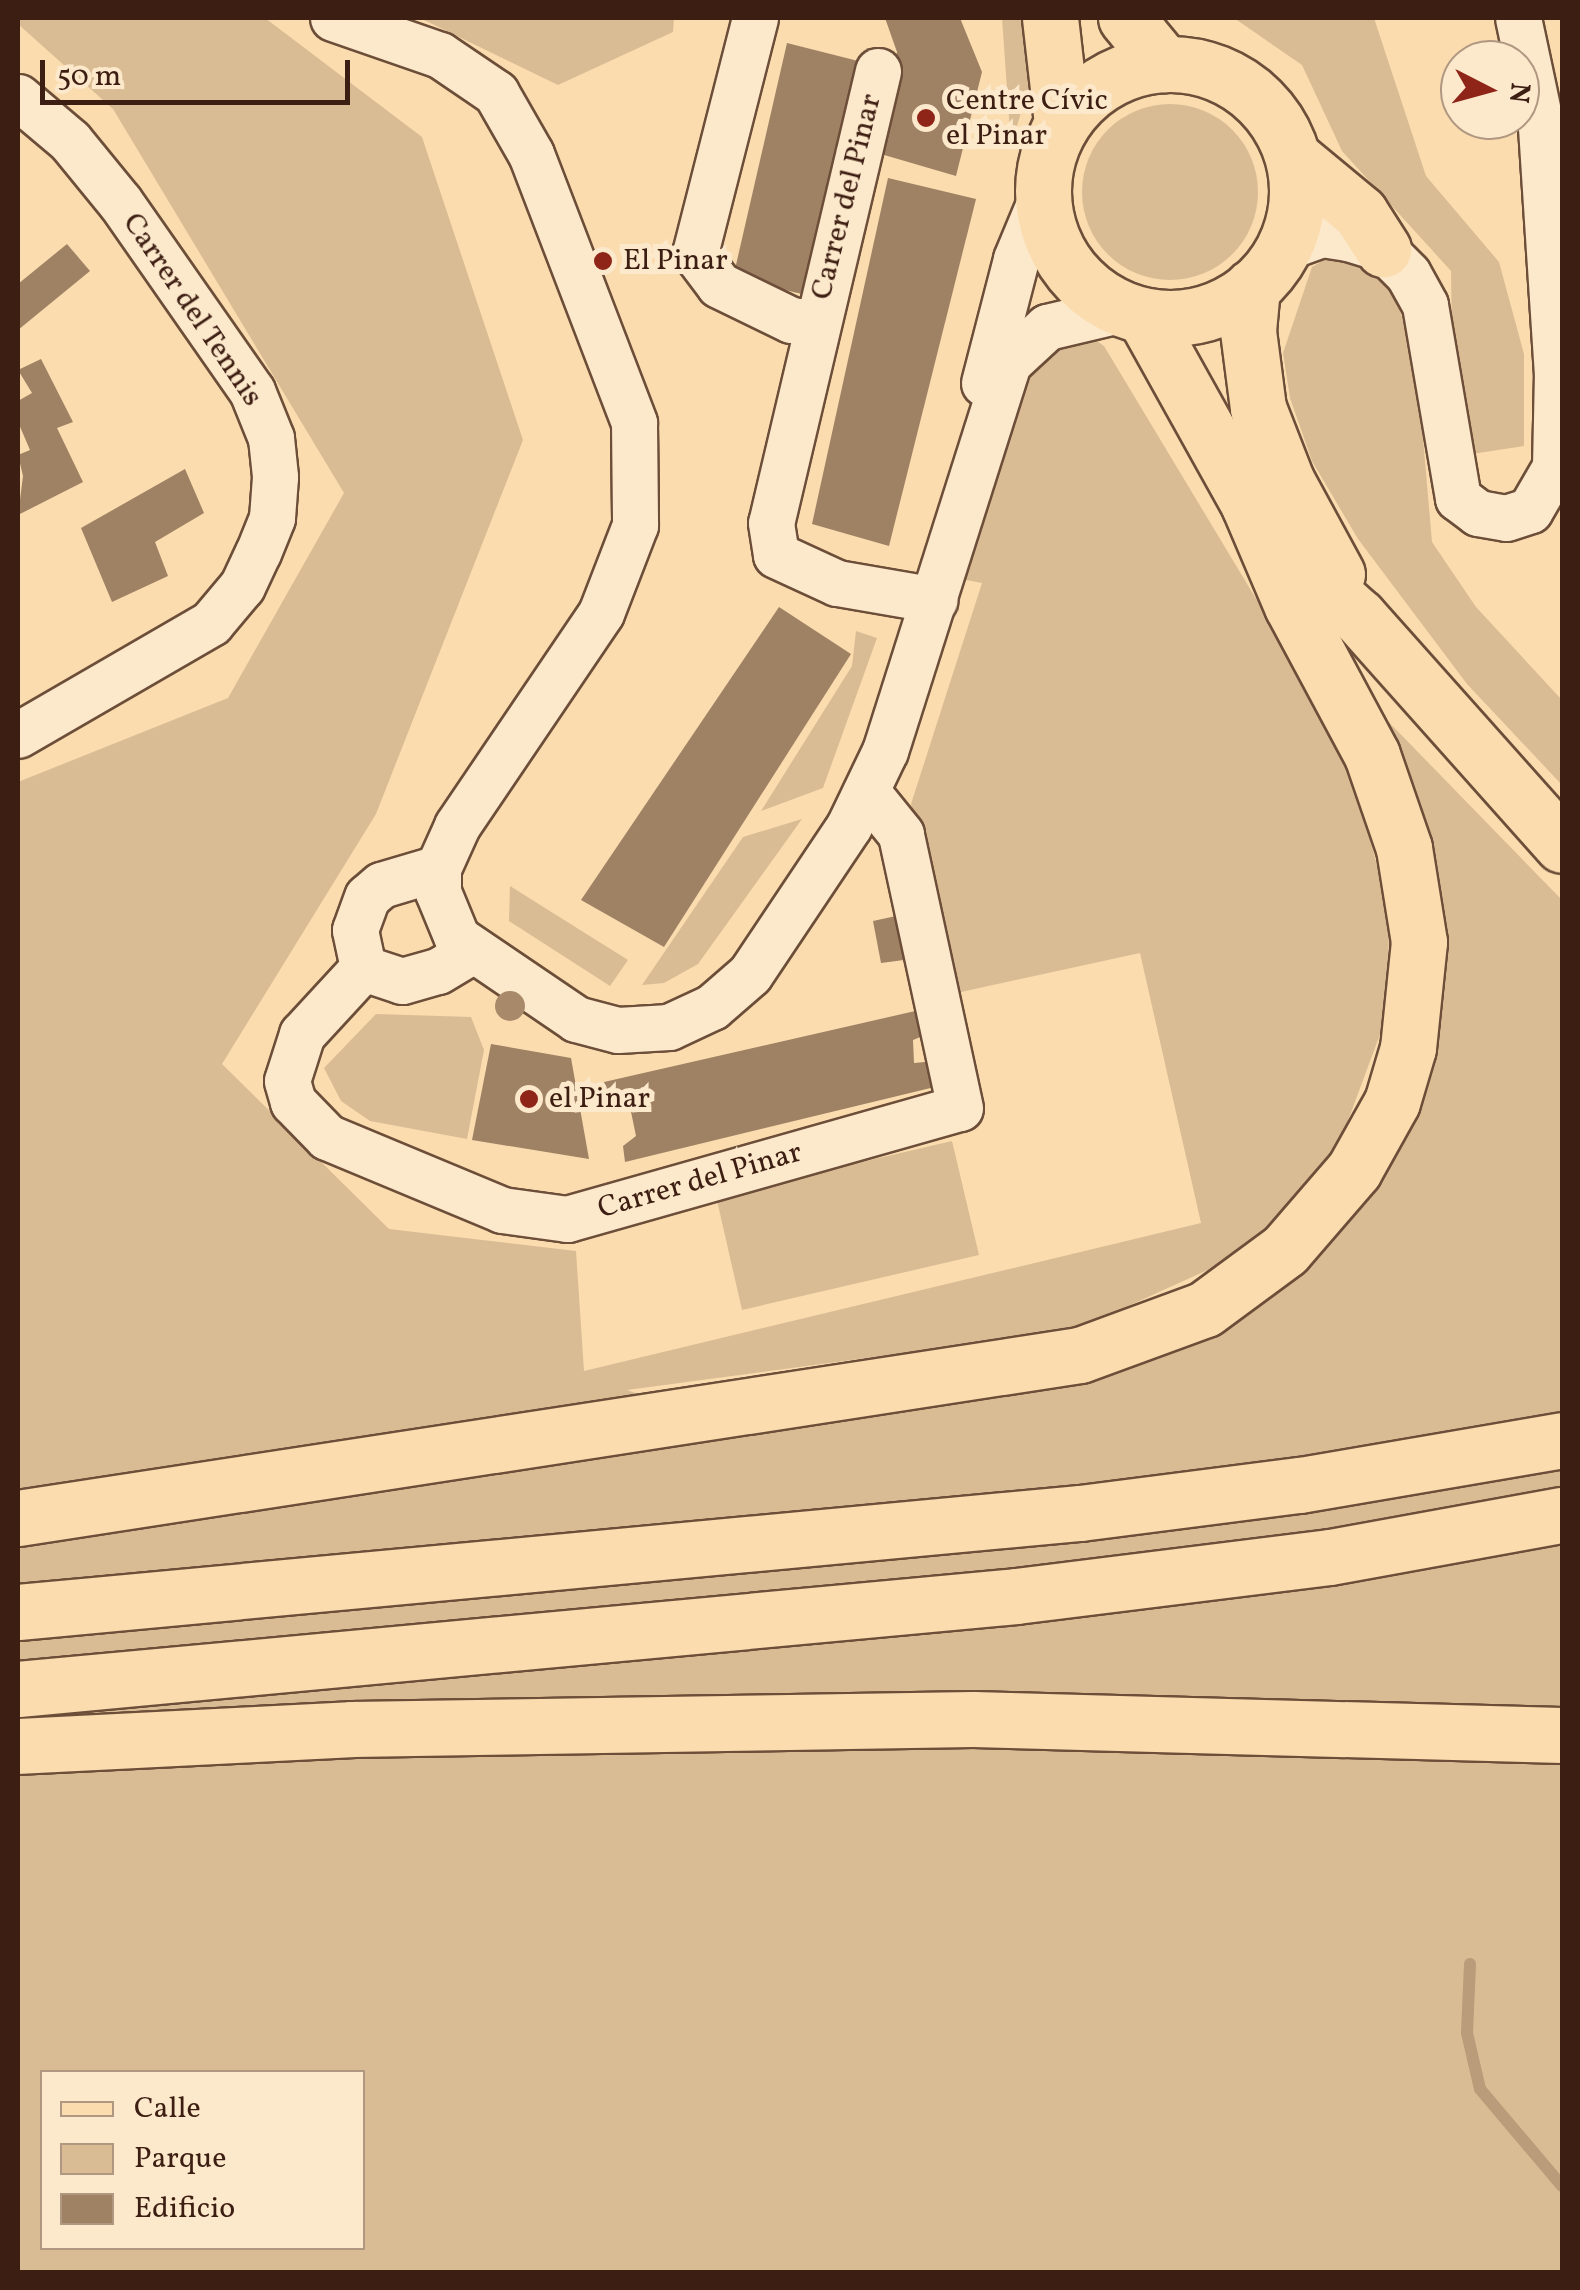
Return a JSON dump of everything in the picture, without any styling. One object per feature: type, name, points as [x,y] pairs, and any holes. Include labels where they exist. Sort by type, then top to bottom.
[{"type":"main road","points":[[1050,18],[1062,123],[1043,194],[1054,242],[1082,283],[1134,312],[1192,316],[1267,268]]},
{"type":"main road","points":[[1126,18],[1171,49],[1248,91],[1270,113],[1296,160],[1360,212],[1382,249]]},
{"type":"main road","points":[[1062,123],[1105,80],[1171,49]]},
{"type":"main road","points":[[1296,160],[1296,199],[1267,268],[1248,330],[1258,408],[1286,480],[1359,617]]},
{"type":"main road","points":[[18,1518],[1080,1355],[1205,1309],[1271,1261],[1354,1170],[1392,1102],[1408,1048],[1419,942],[1404,848],[1372,755],[1292,606],[1249,506],[1134,312]]},
{"type":"main road","points":[[1249,506],[1295,560],[1359,617],[1562,845]]},
{"type":"main road","points":[[18,1612],[1080,1514],[1318,1482],[1562,1440]]},
{"type":"main road","points":[[18,1689],[1016,1596],[1330,1557],[1562,1515]]},
{"type":"main road","points":[[18,1746],[352,1729],[973,1718],[1562,1735]]},
{"type":"street","points":[[333,18],[472,72],[514,117],[634,423],[639,460],[634,526],[601,613],[457,826],[438,868],[445,916],[470,952],[599,1027],[644,1031],[692,1019],[750,974],[867,792],[902,708],[976,452],[1016,350],[1047,327],[1134,312]]},
{"type":"street","name":"Carrer del Pinar","points":[[754,18],[695,253],[719,285],[792,320],[816,323]]},
{"type":"street","points":[[1267,268],[1322,234],[1382,249],[1408,274],[1424,306],[1458,498],[1478,513],[1506,518],[1530,510],[1555,467],[1554,271],[1541,126],[1518,18]]},
{"type":"street","name":"Carrer del Pinar","points":[[878,71],[772,523],[776,555],[837,583],[935,600]]},
{"type":"street","name":"Carrer del Tennis","points":[[18,97],[70,141],[120,202],[252,391],[271,438],[275,477],[272,518],[258,552],[211,623],[18,736]]},
{"type":"street","points":[[976,452],[981,394],[1016,259],[1043,194]]},
{"type":"street","name":"Carrer del Pinar","points":[[363,968],[302,1034],[288,1080],[293,1102],[327,1137],[502,1210],[567,1219],[960,1108],[901,834],[867,792]]},
{"type":"street","points":[[438,868],[381,885],[367,898],[356,930],[363,968],[402,981],[438,971],[470,952]]},
{"type":"green space","points":[[18,18],[265,18],[422,137],[523,440],[376,814],[222,1064],[389,1229],[576,1251],[584,1371],[1201,1223],[1140,953],[952,994],[911,804],[982,583],[961,579],[1023,360],[1090,336],[1104,346],[1344,745],[1389,909],[1388,1013],[1337,1150],[1243,1254],[1075,1330],[627,1390],[729,1426],[1212,1328],[1291,1283],[1401,1121],[1432,1014],[1377,710],[1562,900],[1562,2272],[18,2272],[18,782],[228,698],[344,493],[113,109],[18,24]]},
{"type":"green space","points":[[420,18],[674,18],[673,32],[558,85]]},
{"type":"green space","points":[[1002,18],[1031,18],[1034,69],[1011,146]]},
{"type":"green space","points":[[1234,18],[1374,18],[1426,176],[1499,262],[1524,354],[1524,446],[1472,454],[1452,337],[1451,271],[1342,151],[1302,65]]},
{"type":"green space","points":[[1170,104],[1204,111],[1232,130],[1251,158],[1258,192],[1251,226],[1232,254],[1204,273],[1170,280],[1136,273],[1108,254],[1089,226],[1082,192],[1089,158],[1108,130],[1136,111]]},
{"type":"green space","points":[[1333,255],[1356,260],[1393,291],[1416,357],[1432,542],[1476,607],[1562,700],[1562,785],[1467,684],[1358,539],[1312,461],[1290,398],[1283,353],[1312,267]]},
{"type":"green space","points":[[856,631],[877,638],[823,788],[761,811],[852,666]]},
{"type":"green space","points":[[802,819],[698,964],[664,983],[642,985],[743,837]]},
{"type":"green space","points":[[510,886],[628,960],[610,986],[509,921]]},
{"type":"green space","points":[[376,1014],[471,1017],[484,1050],[467,1139],[370,1121],[341,1101],[324,1068]]},
{"type":"green space","points":[[952,1141],[979,1255],[742,1310],[716,1196]]},
{"type":"building","name":"Centre Cívic el Pinar","points":[[885,18],[960,18],[982,72],[956,176],[874,152],[897,52]]},
{"type":"building","points":[[787,43],[870,64],[815,297],[733,278]]},
{"type":"building","points":[[888,178],[976,199],[889,546],[812,524]]},
{"type":"building","points":[[67,244],[90,271],[18,330],[18,284]]},
{"type":"building","points":[[41,359],[73,422],[57,428],[83,482],[18,515],[23,476],[18,455],[30,450],[18,422],[18,401],[32,393],[18,370]]},
{"type":"building","points":[[185,469],[204,513],[155,542],[168,576],[112,602],[81,528]]},
{"type":"building","points":[[779,607],[851,654],[664,947],[581,900]]},
{"type":"building","points":[[910,913],[919,958],[881,963],[873,921]]},
{"type":"building","points":[[924,1009],[933,1032],[913,1040],[914,1063],[936,1061],[943,1085],[625,1162],[623,1146],[636,1136],[629,1102],[613,1109],[604,1082]]},
{"type":"building","name":"el Pinar","points":[[491,1044],[571,1058],[589,1159],[472,1140]]},
{"type":"waterway","points":[[1470,1964],[1467,2033],[1480,2089],[1562,2186]]},
{"type":"place","name":"Centre Cívic el Pinar","points":[[926,118]]},
{"type":"place","name":"El Pinar","points":[[603,261]]},
{"type":"place","name":"el Pinar","points":[[529,1099]]}]
